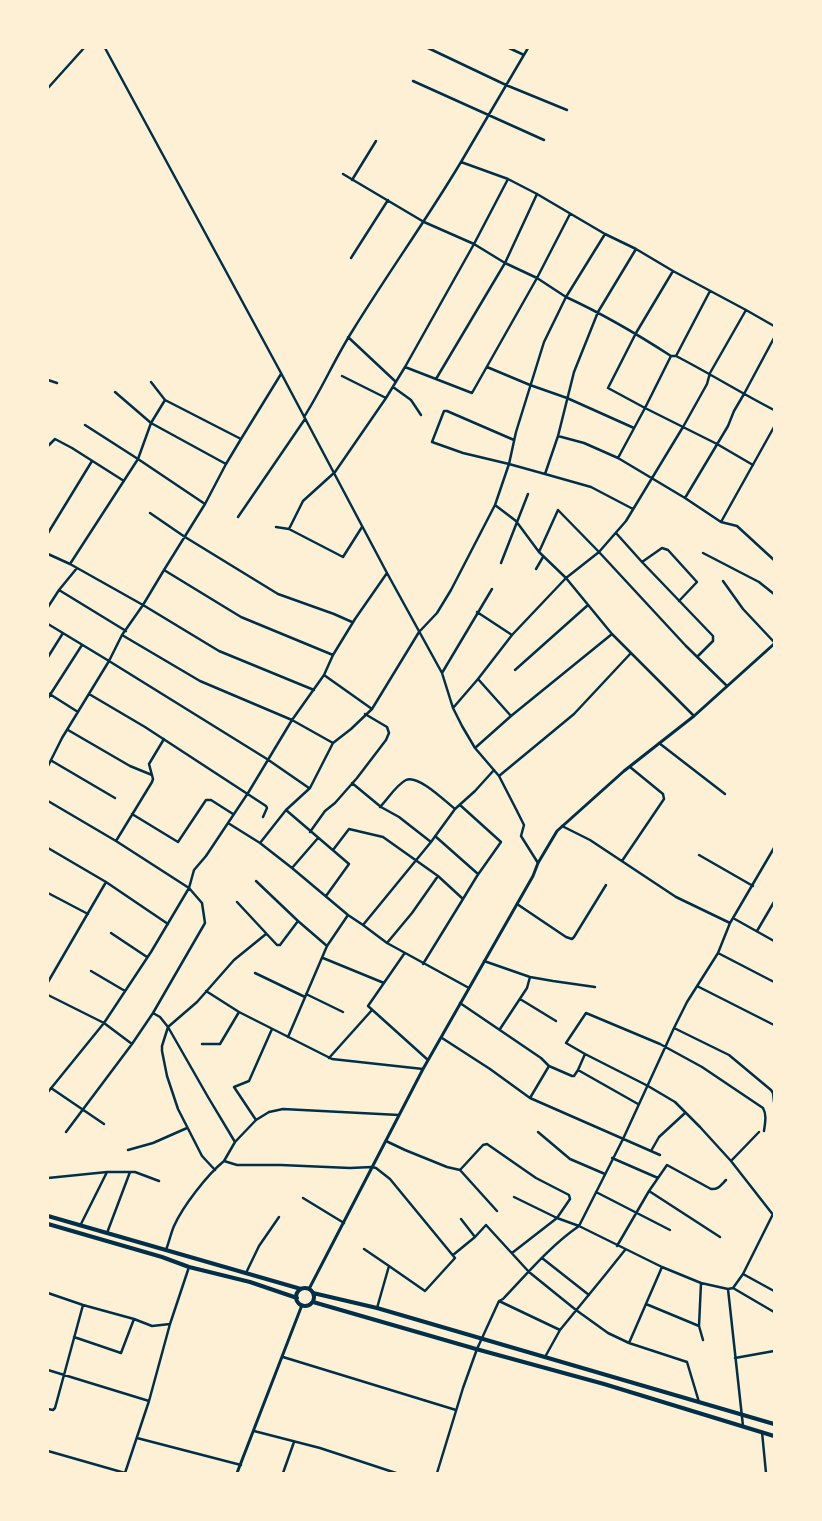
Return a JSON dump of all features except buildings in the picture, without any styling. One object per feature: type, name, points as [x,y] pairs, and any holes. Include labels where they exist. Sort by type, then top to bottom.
[{"type":"main road","points":[[48,1216],[301,1289],[309,1289],[313,1293],[377,1308],[774,1424]]},
{"type":"main road","points":[[48,1224],[162,1257],[189,1267],[250,1282],[297,1298]]},
{"type":"main road","points":[[301,1289],[298,1292],[297,1298],[299,1303],[302,1305],[309,1305],[312,1302],[477,1350],[604,1384],[774,1436]]},
{"type":"main road","points":[[312,1302],[313,1293]]},
{"type":"street","points":[[48,88],[84,48]]},
{"type":"street","points":[[105,48],[282,373],[387,573],[442,673],[453,708],[475,748],[494,770],[517,810],[524,825],[522,836],[538,863]]},
{"type":"street","points":[[428,48],[506,86],[567,110]]},
{"type":"street","points":[[510,48],[524,55]]},
{"type":"street","points":[[238,517],[305,418],[348,337],[424,222],[528,48]]},
{"type":"street","points":[[413,81],[544,140]]},
{"type":"street","points":[[352,180],[376,141]]},
{"type":"street","points":[[461,162],[508,179],[537,194],[605,234],[636,249],[774,326]]},
{"type":"street","points":[[343,174],[424,222],[474,244],[504,263],[537,278],[566,296],[636,333],[671,356],[676,356],[710,373],[774,410]]},
{"type":"street","points":[[289,529],[303,500],[334,472],[393,387],[474,244],[508,179]]},
{"type":"street","points":[[436,379],[504,263],[537,194]]},
{"type":"street","points":[[351,258],[388,200]]},
{"type":"street","points":[[405,367],[472,393],[537,278],[570,214]]},
{"type":"street","points":[[260,843],[286,810],[310,788],[333,743],[372,709],[419,632],[437,613],[451,590],[495,505],[509,464],[514,440],[544,342],[566,296],[605,234]]},
{"type":"street","points":[[545,474],[558,436],[574,372],[598,312],[636,249]]},
{"type":"street","points":[[673,271],[636,333],[608,388],[717,444],[753,465]]},
{"type":"street","points":[[676,356],[710,291]]},
{"type":"street","points":[[453,708],[478,679],[512,635],[566,578],[599,552],[626,521],[683,427],[707,384],[710,373],[746,310]]},
{"type":"street","points":[[348,337],[396,382]]},
{"type":"street","points":[[685,498],[717,444],[774,338]]},
{"type":"street","points":[[618,458],[671,356]]},
{"type":"street","points":[[486,367],[567,398],[634,428]]},
{"type":"street","points":[[48,766],[52,761],[62,738],[90,694],[122,635],[143,605],[185,537],[205,504],[226,464],[282,373]]},
{"type":"street","points":[[342,376],[386,398]]},
{"type":"street","points":[[48,380],[57,383]]},
{"type":"street","points":[[151,382],[165,400],[241,439]]},
{"type":"street","points":[[393,387],[411,400],[421,415]]},
{"type":"street","points":[[115,392],[151,422],[226,464]]},
{"type":"street","points":[[70,564],[138,459],[151,422],[165,400]]},
{"type":"street","points":[[514,440],[446,410],[432,440],[433,442],[463,453],[591,487],[633,509]]},
{"type":"street","points":[[85,425],[205,504]]},
{"type":"street","points":[[721,522],[774,427]]},
{"type":"street","points":[[558,436],[584,443],[618,458],[653,478],[721,522],[737,526],[774,560]]},
{"type":"street","points":[[48,446],[54,439],[72,448],[124,481]]},
{"type":"street","points":[[48,533],[92,461]]},
{"type":"street","points":[[501,563],[516,521],[528,494]]},
{"type":"street","points":[[495,505],[516,521],[539,552],[566,578],[612,634],[694,716]]},
{"type":"street","points":[[539,552],[558,510],[697,657],[727,686]]},
{"type":"street","points":[[150,513],[185,537],[278,594],[352,622]]},
{"type":"street","points":[[276,527],[289,529],[343,557],[362,526]]},
{"type":"street","points":[[616,533],[714,639],[697,657]]},
{"type":"street","points":[[642,562],[662,548],[668,550],[697,582],[679,601]]},
{"type":"street","points":[[703,552],[759,582],[774,594]]},
{"type":"street","points":[[48,554],[70,564],[143,605],[219,651],[314,690]]},
{"type":"street","points":[[536,569],[544,556]]},
{"type":"street","points":[[48,607],[77,568]]},
{"type":"street","points":[[164,570],[242,617],[333,656]]},
{"type":"street","points":[[48,1092],[104,1023],[125,991],[189,888],[194,870],[206,856],[248,794],[267,759],[292,720],[324,675],[352,622],[387,573]]},
{"type":"street","points":[[309,1289],[423,1068],[442,1038],[460,1003],[533,876],[538,863],[557,830],[630,766],[694,716],[774,643],[743,609],[723,581]]},
{"type":"street","points":[[442,673],[492,589]]},
{"type":"street","points":[[60,590],[126,631]]},
{"type":"street","points":[[515,670],[588,605]]},
{"type":"street","points":[[478,612],[512,635]]},
{"type":"street","points":[[48,624],[267,759],[310,788]]},
{"type":"street","points":[[48,657],[63,633]]},
{"type":"street","points":[[475,748],[511,716],[612,634]]},
{"type":"street","points":[[122,635],[200,681],[292,720],[333,743]]},
{"type":"street","points":[[48,698],[82,645]]},
{"type":"street","points":[[498,776],[574,714],[631,653]]},
{"type":"street","points":[[324,675],[372,709]]},
{"type":"street","points":[[478,679],[511,716]]},
{"type":"street","points":[[50,694],[78,712]]},
{"type":"street","points":[[90,694],[266,806],[267,808],[263,817]]},
{"type":"street","points":[[310,832],[325,811],[335,803],[386,740],[389,733],[387,727],[365,714]]},
{"type":"street","points":[[68,730],[130,766],[152,776]]},
{"type":"street","points":[[116,841],[152,782],[149,764],[164,740]]},
{"type":"street","points":[[659,743],[725,794]]},
{"type":"street","points":[[52,761],[115,798]]},
{"type":"street","points":[[622,861],[664,799],[663,794],[630,766]]},
{"type":"street","points":[[364,924],[431,842],[455,809],[475,791],[494,770]]},
{"type":"street","points":[[380,807],[400,785],[407,780],[412,779],[422,782],[455,809]]},
{"type":"street","points":[[352,783],[380,807],[399,817],[431,842]]},
{"type":"street","points":[[132,814],[178,842],[206,800],[211,800],[234,814]]},
{"type":"street","points":[[48,801],[116,841],[189,888],[202,903],[205,923],[153,1013],[132,1044],[66,1132]]},
{"type":"street","points":[[423,964],[478,874],[501,842],[460,805]]},
{"type":"street","points":[[286,810],[349,864],[326,896]]},
{"type":"street","points":[[228,823],[260,843],[348,915],[364,924],[387,943],[469,988]]},
{"type":"street","points":[[562,826],[590,840],[676,897],[730,923]]},
{"type":"street","points":[[333,850],[347,830],[350,829],[383,837],[438,876],[463,899]]},
{"type":"street","points":[[434,836],[478,874]]},
{"type":"street","points":[[292,868],[319,838]]},
{"type":"street","points":[[48,848],[106,882],[168,924]]},
{"type":"street","points":[[437,1473],[463,1388],[477,1350],[499,1300],[503,1299],[542,1258],[569,1233],[579,1226],[667,1048],[674,1028],[687,1002],[718,953],[730,923],[774,848]]},
{"type":"street","points":[[699,856],[753,886]]},
{"type":"street","points":[[387,943],[412,913],[438,876]]},
{"type":"street","points":[[256,881],[327,946]]},
{"type":"street","points":[[48,982],[106,882]]},
{"type":"street","points":[[517,904],[566,937],[572,938],[606,885]]},
{"type":"street","points":[[48,893],[88,914]]},
{"type":"street","points":[[237,902],[277,945],[280,945],[298,921]]},
{"type":"street","points":[[757,931],[774,902]]},
{"type":"street","points":[[288,1037],[327,946],[348,915]]},
{"type":"street","points":[[733,918],[774,940]]},
{"type":"street","points":[[111,932],[147,957]]},
{"type":"street","points":[[215,1170],[202,1157],[178,1109],[167,1076],[162,1048],[168,1027],[198,1002],[234,960],[266,934]]},
{"type":"street","points":[[404,953],[368,1006],[429,1060]]},
{"type":"street","points":[[718,953],[774,982]]},
{"type":"street","points":[[323,958],[384,983]]},
{"type":"street","points":[[484,961],[530,976],[595,987]]},
{"type":"street","points":[[91,971],[125,991]]},
{"type":"street","points":[[255,973],[344,1012]]},
{"type":"street","points":[[500,1029],[527,988],[530,976]]},
{"type":"street","points":[[698,986],[774,1025]]},
{"type":"street","points":[[206,991],[239,1012],[329,1058],[423,1068]]},
{"type":"street","points":[[48,995],[104,1023],[132,1044]]},
{"type":"street","points":[[520,999],[556,1021]]},
{"type":"street","points":[[460,1003],[541,1058],[549,1066],[572,1076],[574,1076],[578,1070],[585,1054]]},
{"type":"street","points":[[329,1058],[372,1010]]},
{"type":"street","points":[[202,1044],[220,1044],[239,1012]]},
{"type":"street","points":[[153,1013],[160,1017],[168,1027],[236,1142]]},
{"type":"street","points":[[733,1288],[743,1274],[773,1215],[731,1161],[675,1102],[648,1086],[566,1043],[586,1013],[667,1048],[702,1067],[763,1108],[766,1119],[764,1131]]},
{"type":"street","points":[[674,1028],[729,1055],[771,1090],[773,1093],[774,1102]]},
{"type":"street","points":[[256,1120],[234,1087],[249,1081],[272,1029]]},
{"type":"street","points":[[442,1038],[490,1069],[530,1098],[660,1155]]},
{"type":"street","points":[[530,1098],[549,1066]]},
{"type":"street","points":[[578,1070],[639,1105]]},
{"type":"street","points":[[51,1088],[104,1124]]},
{"type":"street","points":[[166,1250],[174,1226],[184,1208],[224,1161],[236,1142],[256,1120],[269,1112],[283,1109],[399,1115]]},
{"type":"street","points":[[651,1151],[659,1138],[685,1113]]},
{"type":"street","points":[[128,1150],[153,1143],[187,1128]]},
{"type":"street","points":[[538,1132],[570,1159],[605,1174]]},
{"type":"street","points":[[731,1161],[759,1132]]},
{"type":"street","points":[[386,1141],[446,1167],[460,1170],[497,1211]]},
{"type":"street","points":[[460,1170],[485,1144],[489,1145],[536,1178],[570,1196],[570,1199],[557,1218],[512,1253]]},
{"type":"street","points":[[612,1158],[658,1178]]},
{"type":"street","points":[[224,1161],[236,1164],[376,1168],[390,1179],[455,1258],[425,1291],[364,1249]]},
{"type":"street","points":[[617,1246],[649,1191],[667,1165],[711,1189],[719,1188],[726,1180]]},
{"type":"street","points":[[80,1226],[107,1172]]},
{"type":"street","points":[[48,1178],[107,1172],[130,1172],[138,1173],[158,1182]]},
{"type":"street","points":[[107,1233],[130,1172]]},
{"type":"street","points":[[649,1191],[720,1237]]},
{"type":"street","points":[[596,1192],[670,1230]]},
{"type":"street","points":[[514,1197],[557,1218],[579,1226],[662,1267],[701,1283],[728,1289],[733,1288],[774,1312]]},
{"type":"street","points":[[303,1198],[344,1223]]},
{"type":"street","points":[[246,1273],[259,1246],[279,1217]]},
{"type":"street","points":[[461,1219],[475,1238]]},
{"type":"street","points":[[453,1255],[475,1238],[486,1225],[529,1272],[576,1310],[613,1336],[629,1343],[687,1362],[699,1402]]},
{"type":"street","points":[[544,1357],[560,1330],[625,1250]]},
{"type":"street","points":[[542,1258],[589,1295]]},
{"type":"street","points":[[377,1308],[390,1266]]},
{"type":"street","points":[[48,1451],[125,1473],[148,1401],[170,1324],[189,1267]]},
{"type":"street","points":[[629,1343],[662,1267]]},
{"type":"street","points":[[743,1274],[774,1291]]},
{"type":"street","points":[[701,1283],[700,1326],[703,1340]]},
{"type":"street","points":[[728,1289],[743,1426]]},
{"type":"street","points":[[48,1293],[83,1305],[134,1319],[152,1326],[170,1324]]},
{"type":"street","points":[[499,1300],[560,1330]]},
{"type":"street","points":[[646,1304],[700,1326]]},
{"type":"street","points":[[48,1409],[53,1410],[55,1408],[83,1305]]},
{"type":"street","points":[[237,1473],[302,1305]]},
{"type":"street","points":[[74,1336],[121,1353],[134,1319]]},
{"type":"street","points":[[735,1358],[774,1351]]},
{"type":"street","points":[[283,1357],[456,1410]]},
{"type":"street","points":[[48,1370],[148,1401]]},
{"type":"street","points":[[254,1431],[320,1448],[396,1473]]},
{"type":"street","points":[[762,1432],[766,1473]]},
{"type":"street","points":[[136,1438],[241,1465]]},
{"type":"street","points":[[283,1473],[294,1442]]}]
